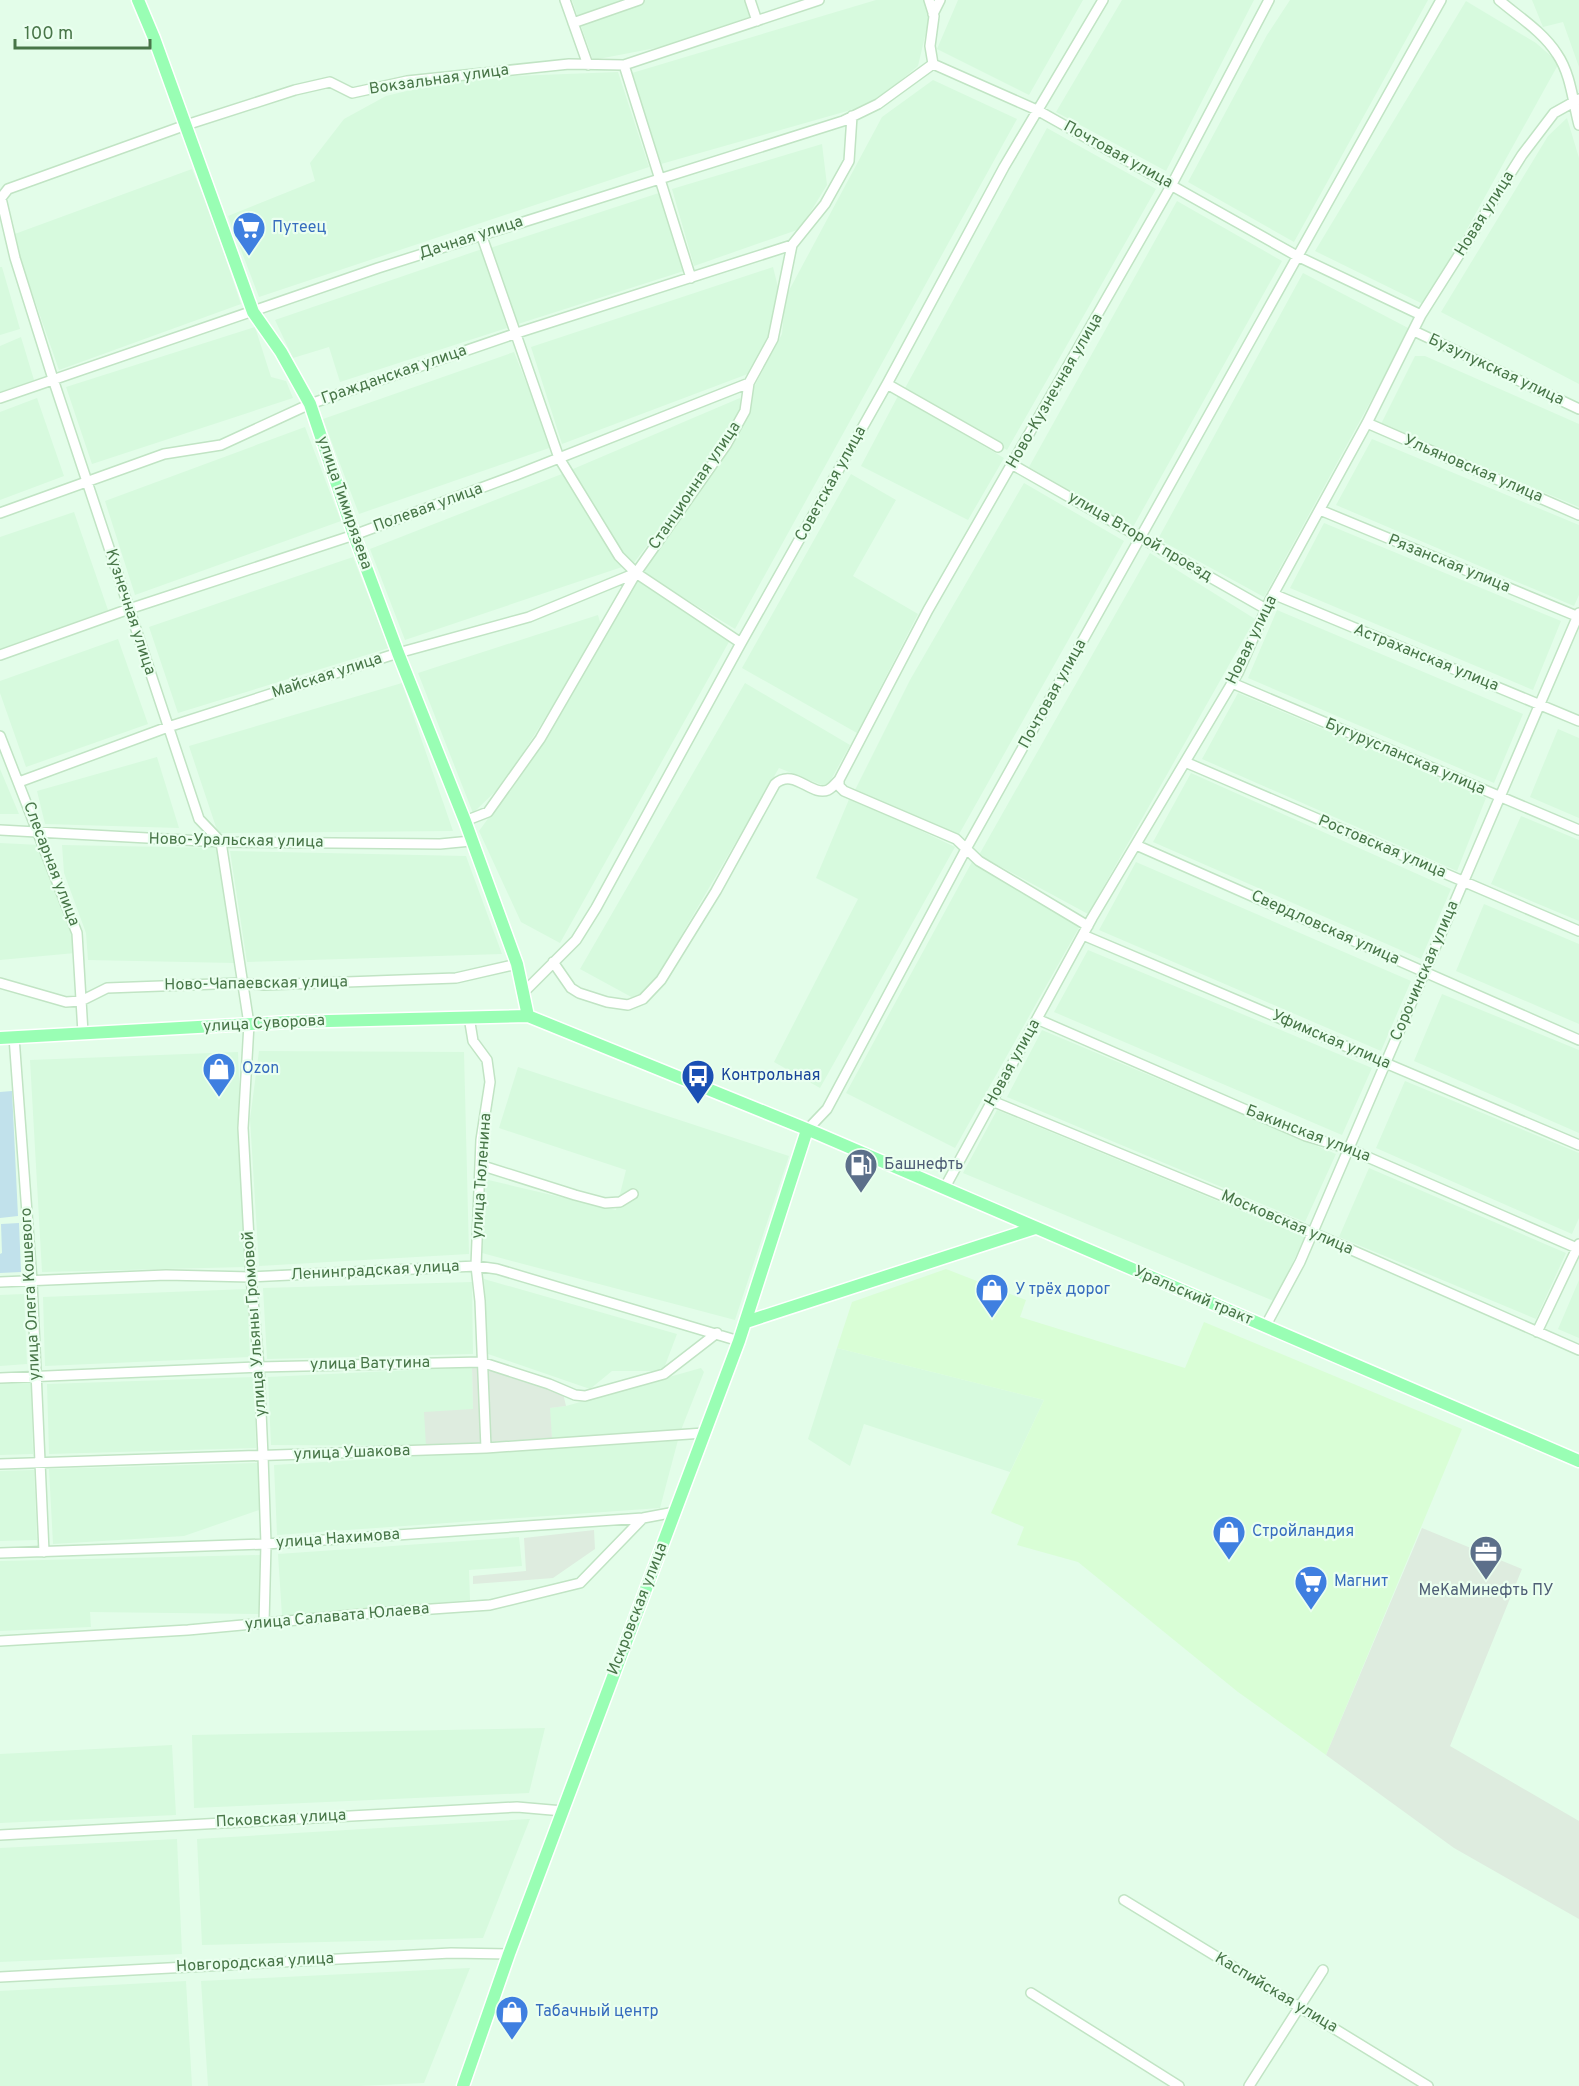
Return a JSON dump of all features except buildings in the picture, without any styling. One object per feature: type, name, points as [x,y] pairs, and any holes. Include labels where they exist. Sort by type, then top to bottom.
[{"type":"main road","name":"улица Тимирязева","points":[[138,0],[186,125],[253,312],[281,352],[310,404],[354,535],[465,821],[517,964],[528,1016]]},
{"type":"main road","name":"Уральский тракт","points":[[528,1016],[807,1130],[1579,1461]]},
{"type":"main road","name":"улица Суворова","points":[[0,1038],[249,1024],[528,1016]]},
{"type":"main road","name":"Искровская улица","points":[[463,2086],[509,1954],[746,1322],[807,1130]]},
{"type":"main road","points":[[746,1322],[1035,1228]]},
{"type":"street","points":[[565,0],[588,64]]},
{"type":"street","points":[[573,23],[639,0]]},
{"type":"street","points":[[750,0],[757,21]]},
{"type":"street","name":"Вокзальная улица","points":[[1,198],[9,189],[186,125],[295,90],[330,82],[352,93],[407,81],[569,64],[624,65],[819,0]]},
{"type":"street","points":[[928,0],[933,14]]},
{"type":"street","points":[[933,64],[930,46],[933,14],[940,0]]},
{"type":"street","name":"Советская улица","points":[[524,992],[576,940],[596,908],[741,643],[887,384],[999,177],[1103,0]]},
{"type":"street","name":"Ново-Кузнечная улица","points":[[839,780],[928,610],[1171,186],[1269,0]]},
{"type":"street","name":"Почтовая улица","points":[[807,1130],[827,1109],[966,849],[1441,0]]},
{"type":"street","points":[[1499,0],[1539,33],[1558,55],[1576,100],[1579,125]]},
{"type":"street","name":"Почтовая улица","points":[[933,64],[1038,110],[1297,256],[1421,315]]},
{"type":"street","name":"Дачная улица","points":[[0,398],[481,234],[852,116],[878,104],[933,64]]},
{"type":"street","points":[[624,65],[691,278]]},
{"type":"street","name":"Новая улица","points":[[944,1189],[1088,926],[1232,683],[1273,594],[1367,423],[1421,315],[1522,155],[1554,113],[1576,100]]},
{"type":"street","name":"Станционная улица","points":[[465,821],[488,812],[540,739],[636,573],[726,445],[746,411],[749,383],[773,339],[792,245],[825,204],[849,161],[852,116]]},
{"type":"street","name":"Кузнечная улица","points":[[1,198],[15,258],[53,379],[199,819],[220,842]]},
{"type":"street","points":[[481,234],[559,458],[619,556],[636,573],[741,643]]},
{"type":"street","name":"Гражданская улица","points":[[0,513],[164,454],[221,445],[310,404],[517,333],[792,245]]},
{"type":"street","name":"Бузулукская улица","points":[[1414,331],[1579,408]]},
{"type":"street","name":"Полевая улица","points":[[0,655],[129,609],[354,535],[749,383]]},
{"type":"street","points":[[887,384],[998,447]]},
{"type":"street","name":"Ульяновская улица","points":[[1367,423],[1579,515]]},
{"type":"street","name":"улица Второй проезд","points":[[1013,465],[1266,609]]},
{"type":"street","name":"Рязанская улица","points":[[1320,510],[1579,615]]},
{"type":"street","name":"Майская улица","points":[[19,782],[168,727],[398,653],[529,617],[636,573]]},
{"type":"street","name":"Астраханская улица","points":[[1273,594],[1579,721]]},
{"type":"street","name":"Сорочинская улица","points":[[1265,1327],[1313,1233],[1579,615]]},
{"type":"street","name":"Бугурусланская улица","points":[[1232,683],[1579,830]]},
{"type":"street","name":"Слесарная улица","points":[[0,736],[77,933],[83,1033]]},
{"type":"street","name":"Ростовская улица","points":[[1185,762],[1579,931]]},
{"type":"street","points":[[553,962],[571,988],[579,993],[607,1002],[628,1005],[642,999],[661,980],[716,891],[775,784],[788,778],[822,791],[830,789],[839,780]]},
{"type":"street","points":[[839,780],[839,786],[844,791],[956,839],[979,861],[1088,926]]},
{"type":"street","name":"Ново-Уральская улица","points":[[0,830],[220,842],[440,844],[471,841]]},
{"type":"street","points":[[220,842],[249,1024]]},
{"type":"street","name":"Свердловская улица","points":[[1136,845],[1579,1040]]},
{"type":"street","name":"Уфимская улица","points":[[1083,935],[1579,1145]]},
{"type":"street","name":"Ново-Чапаевская улица","points":[[81,1001],[107,988],[242,983],[264,986],[456,978],[517,964]]},
{"type":"street","points":[[0,983],[66,1002],[81,1001]]},
{"type":"street","name":"улица Тюленина","points":[[469,1017],[473,1041],[487,1060],[490,1082],[480,1165],[476,1266],[480,1301],[486,1448]]},
{"type":"street","name":"Бакинская улица","points":[[1037,1019],[1306,1136],[1349,1149],[1578,1247]]},
{"type":"street","name":"улица Ульяны Громовой","points":[[249,1024],[243,1128],[263,1456],[266,1544],[264,1623]]},
{"type":"street","name":"улица Олега Кошевого","points":[[14,1037],[32,1281],[44,1552]]},
{"type":"street","name":"Московская улица","points":[[992,1101],[1313,1233],[1579,1350]]},
{"type":"street","points":[[480,1165],[605,1203],[620,1202],[633,1194]]},
{"type":"street","points":[[1537,1332],[1578,1247]]},
{"type":"street","name":"Ленинградская улица","points":[[0,1282],[166,1275],[251,1276],[476,1266],[497,1269],[739,1341]]},
{"type":"street","name":"улица Ватутина","points":[[0,1378],[259,1366],[481,1362],[575,1395],[585,1396],[664,1374],[717,1333]]},
{"type":"street","name":"улица Ушакова","points":[[0,1464],[486,1448],[704,1432]]},
{"type":"street","name":"улица Нахимова","points":[[0,1552],[266,1544],[643,1518],[675,1512]]},
{"type":"street","name":"улица Салавата Юлаева","points":[[0,1641],[188,1630],[490,1605],[580,1584],[643,1518]]},
{"type":"street","name":"Псковская улица","points":[[0,1835],[518,1807],[563,1811]]},
{"type":"street","name":"Каспийская улица","points":[[1124,1900],[1428,2086]]},
{"type":"street","name":"Новгородская улица","points":[[0,1977],[451,1953],[509,1954]]},
{"type":"street","points":[[1249,2086],[1323,1970]]},
{"type":"street","points":[[1031,1993],[1179,2086]]},
{"type":"shaded area","points":[[572,0],[748,0],[754,17],[666,46],[593,60]]},
{"type":"shaded area","points":[[876,0],[924,0],[929,19],[918,66],[872,104],[661,164],[632,73]]},
{"type":"shaded area","points":[[958,0],[1083,0],[1029,95],[937,49]]},
{"type":"shaded area","points":[[1122,0],[1254,0],[1166,171],[1056,112]]},
{"type":"shaded area","points":[[1290,0],[1428,0],[1294,242],[1188,182],[1267,35]]},
{"type":"shaded area","points":[[1532,0],[1579,0],[1579,67],[1563,22],[1543,27]]},
{"type":"shaded area","points":[[1466,1],[1536,43],[1559,63],[1425,305],[1315,251]]},
{"type":"shaded area","points":[[618,72],[649,167],[259,297],[228,216],[315,181],[310,163],[344,119],[386,96],[460,78]]},
{"type":"shaded area","points":[[933,80],[1017,119],[735,629],[643,573],[746,419],[752,391],[782,334],[785,298],[882,117]]},
{"type":"shaded area","points":[[1567,118],[1579,158],[1579,384],[1441,312],[1548,136]]},
{"type":"shaded area","points":[[1047,128],[1156,189],[1007,450],[904,390]]},
{"type":"shaded area","points":[[822,144],[827,185],[800,229],[694,266],[672,189]]},
{"type":"shaded area","points":[[192,169],[210,212],[241,304],[59,370],[12,235]]},
{"type":"shaded area","points":[[662,192],[687,270],[518,324],[490,248]]},
{"type":"shaded area","points":[[1177,201],[1282,261],[1133,527],[1029,467]]},
{"type":"shaded area","points":[[482,249],[507,328],[340,382],[329,347],[293,358],[275,320]]},
{"type":"shaded area","points":[[0,267],[2,267],[20,329],[0,335]]},
{"type":"shaded area","points":[[773,267],[780,295],[774,330],[753,372],[562,444],[531,347]]},
{"type":"shaded area","points":[[1303,273],[1410,329],[1264,597],[1158,539]]},
{"type":"shaded area","points":[[255,327],[271,377],[286,381],[293,398],[92,464],[66,387]]},
{"type":"shaded area","points":[[21,337],[34,380],[0,392],[0,346]]},
{"type":"shaded area","points":[[514,352],[552,447],[359,514],[323,419]]},
{"type":"shaded area","points":[[1415,356],[1425,356],[1579,424],[1579,507],[1381,424]]},
{"type":"shaded area","points":[[898,396],[1004,458],[968,520],[861,466]]},
{"type":"shaded area","points":[[37,398],[64,476],[0,500],[0,412]]},
{"type":"shaded area","points":[[740,398],[743,407],[714,457],[633,564],[611,538],[580,488],[573,469]]},
{"type":"shaded area","points":[[305,427],[341,521],[135,595],[105,501]]},
{"type":"shaded area","points":[[1372,439],[1579,525],[1579,595],[1574,606],[1336,505]]},
{"type":"shaded area","points":[[567,472],[622,567],[405,640],[370,549]]},
{"type":"shaded area","points":[[851,474],[896,500],[853,576],[918,614],[857,733],[742,668]]},
{"type":"shaded area","points":[[1024,483],[1124,541],[958,836],[855,790],[910,680]]},
{"type":"shaded area","points":[[74,512],[108,610],[0,650],[0,537]]},
{"type":"shaded area","points":[[1324,523],[1561,621],[1533,690],[1290,588]]},
{"type":"shaded area","points":[[1150,553],[1255,619],[1088,914],[979,855]]},
{"type":"shaded area","points":[[353,557],[389,648],[178,713],[149,627]]},
{"type":"shaded area","points":[[636,579],[730,640],[560,943],[521,922],[479,831],[508,791],[510,792]]},
{"type":"shaded area","points":[[1277,610],[1523,714],[1494,783],[1248,678]]},
{"type":"shaded area","points":[[598,615],[602,629],[503,784],[473,813],[418,673]]},
{"type":"shaded area","points":[[118,639],[148,724],[26,767],[0,693],[0,681]]},
{"type":"shaded area","points":[[402,683],[453,831],[218,833],[189,746]]},
{"type":"shaded area","points":[[745,683],[850,745],[827,787],[779,768],[654,982],[635,999],[580,969]]},
{"type":"shaded area","points":[[1238,693],[1486,798],[1457,871],[1202,759]]},
{"type":"shaded area","points":[[1558,729],[1579,738],[1579,818],[1530,797]]},
{"type":"shaded area","points":[[157,757],[179,828],[45,824],[37,791]]},
{"type":"shaded area","points":[[0,769],[19,814],[0,814]]},
{"type":"shaded area","points":[[1191,773],[1451,889],[1421,959],[1153,842]]},
{"type":"shaded area","points":[[850,797],[955,847],[820,1088],[774,1062],[858,899],[816,878]]},
{"type":"shaded area","points":[[1521,816],[1579,840],[1579,921],[1491,884]]},
{"type":"shaded area","points":[[0,843],[40,845],[69,921],[75,953],[0,960]]},
{"type":"shaded area","points":[[62,845],[218,848],[235,963],[88,960],[86,933],[64,873]]},
{"type":"shaded area","points":[[230,851],[466,856],[502,954],[247,962]]},
{"type":"shaded area","points":[[973,860],[1081,924],[955,1148],[846,1093]]},
{"type":"shaded area","points":[[1136,862],[1411,981],[1381,1051],[1099,930]]},
{"type":"shaded area","points":[[1484,904],[1579,944],[1579,1024],[1456,971]]},
{"type":"shaded area","points":[[1088,950],[1372,1068],[1342,1135],[1054,1012]]},
{"type":"shaded area","points":[[1442,994],[1579,1050],[1579,1133],[1414,1061]]},
{"type":"shaded area","points":[[1042,1030],[1336,1154],[1305,1222],[1007,1097]]},
{"type":"shaded area","points":[[259,1051],[464,1052],[469,1254],[259,1266],[250,1119]]},
{"type":"shaded area","points":[[238,1052],[246,1267],[42,1272],[30,1060]]},
{"type":"shaded area","points":[[518,1067],[789,1156],[735,1320],[482,1253],[484,1179],[616,1210],[626,1170],[499,1128]]},
{"type":"shaded area","points":[[1405,1081],[1579,1153],[1579,1218],[1572,1234],[1376,1148]]},
{"type":"shaded area","points":[[12,1091],[18,1216],[0,1218],[0,1092]]},
{"type":"shaded area","points":[[997,1110],[1305,1237],[1274,1301],[963,1173]]},
{"type":"shaded area","points":[[1369,1168],[1566,1253],[1536,1319],[1339,1237]]},
{"type":"shaded area","points":[[19,1223],[21,1272],[0,1273],[1,1224]]},
{"type":"shaded area","points":[[946,1269],[1026,1300],[1020,1317],[1185,1368],[1204,1322],[1462,1429],[1326,1755],[1238,1692],[1078,1562],[1017,1545],[1024,1527],[991,1513],[1044,1400],[837,1348],[852,1302]]},
{"type":"shaded area","points":[[484,1279],[677,1334],[663,1371],[612,1371],[590,1389],[488,1354]]},
{"type":"shaded area","points":[[1579,1280],[1579,1338],[1558,1329]]},
{"type":"shaded area","points":[[472,1282],[473,1354],[267,1359],[263,1288]]},
{"type":"shaded area","points":[[247,1289],[250,1357],[45,1366],[43,1297]]},
{"type":"shaded area","points":[[24,1294],[27,1364],[0,1366],[0,1295]]},
{"type":"shaded area","points":[[837,1348],[1044,1400],[1010,1472],[864,1424],[850,1466],[808,1439]]},
{"type":"shaded area","points":[[480,1366],[563,1393],[566,1406],[550,1408],[552,1438],[426,1446],[424,1412],[473,1409],[472,1367]]},
{"type":"shaded area","points":[[472,1367],[473,1410],[426,1446],[271,1445],[268,1377]]},
{"type":"shaded area","points":[[701,1368],[704,1372],[681,1430],[552,1438],[549,1408],[566,1406]]},
{"type":"shaded area","points":[[254,1377],[256,1448],[49,1454],[47,1384]]},
{"type":"shaded area","points":[[31,1382],[33,1454],[0,1455],[0,1383]]},
{"type":"shaded area","points":[[678,1440],[660,1508],[277,1535],[274,1465]]},
{"type":"shaded area","points":[[258,1463],[259,1510],[184,1536],[53,1544],[49,1469]]},
{"type":"shaded area","points":[[34,1470],[37,1540],[0,1541],[0,1471]]},
{"type":"shaded area","points":[[1422,1528],[1522,1569],[1450,1746],[1579,1821],[1579,1919],[1454,1848],[1326,1755]]},
{"type":"shaded area","points":[[594,1530],[595,1549],[553,1578],[473,1584],[473,1576],[526,1571],[524,1538]]},
{"type":"shaded area","points":[[519,1537],[522,1566],[469,1570],[470,1600],[282,1616],[278,1554]]},
{"type":"shaded area","points":[[260,1555],[259,1614],[90,1612],[91,1627],[0,1631],[0,1561]]},
{"type":"shaded area","points":[[545,1728],[529,1793],[194,1808],[192,1735]]},
{"type":"shaded area","points":[[172,1745],[176,1815],[0,1823],[0,1754]]},
{"type":"shaded area","points":[[530,1819],[483,1938],[202,1945],[197,1839]]},
{"type":"shaded area","points":[[177,1839],[182,1954],[0,1962],[0,1848]]},
{"type":"shaded area","points":[[470,1968],[424,2083],[359,2086],[208,2086],[201,1981]]},
{"type":"shaded area","points":[[186,1981],[192,2086],[0,2086],[0,1991]]},
{"type":"place","name":"Путеец","points":[[249,257]]},
{"type":"place","name":"Ozon","points":[[219,1098]]},
{"type":"place","name":"Контрольная","points":[[698,1105]]},
{"type":"place","name":"Башнефть","points":[[861,1194]]},
{"type":"place","name":"У трёх дорог","points":[[992,1319]]},
{"type":"place","name":"Стройландия","points":[[1229,1561]]},
{"type":"place","name":"МеКаМинефть ПУ","points":[[1486,1581]]},
{"type":"place","name":"Магнит","points":[[1311,1611]]},
{"type":"place","name":"Табачный центр","points":[[512,2041]]}]
